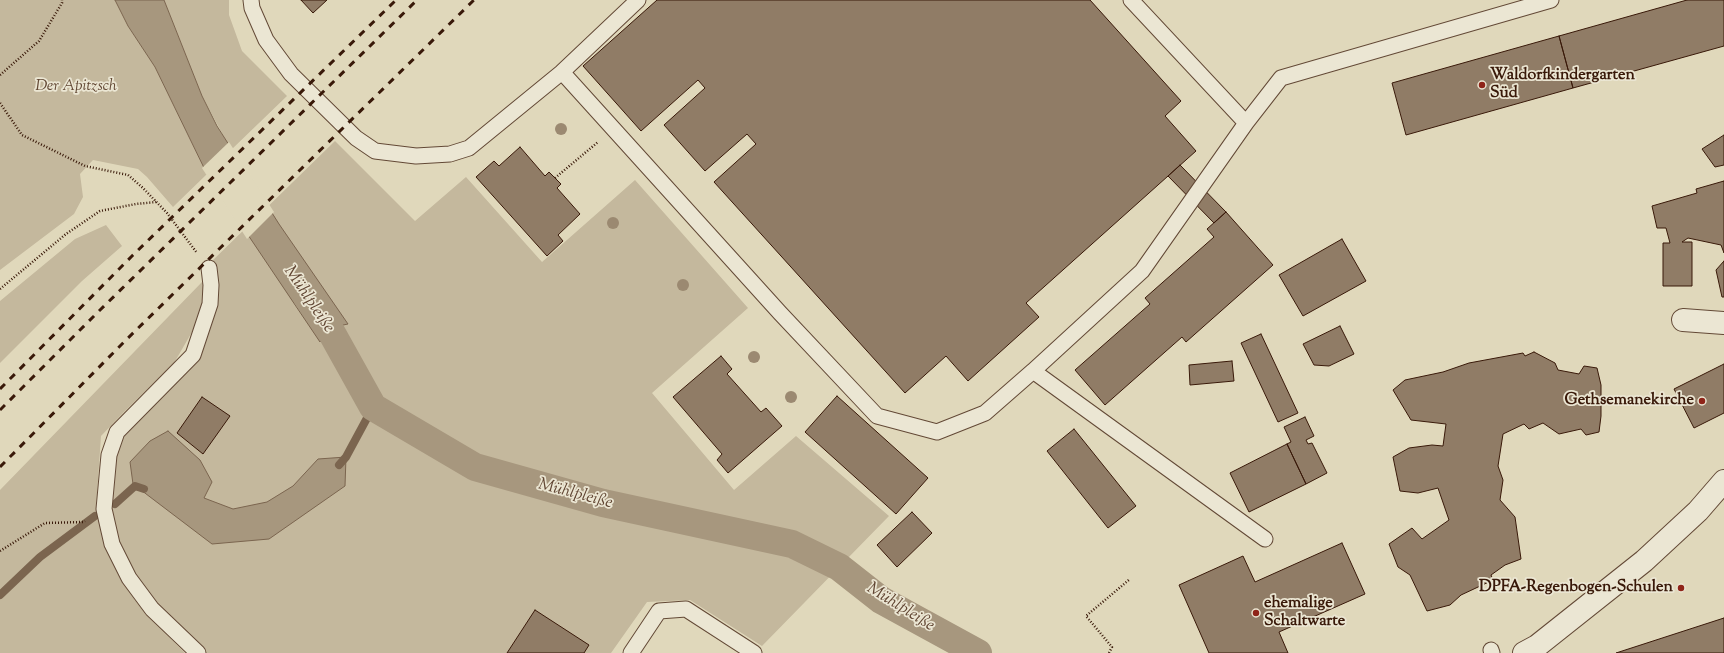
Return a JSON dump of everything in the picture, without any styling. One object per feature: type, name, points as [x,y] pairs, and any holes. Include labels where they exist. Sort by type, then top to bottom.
[{"type":"street","points":[[1683,320],[1724,323]]},
{"type":"street","points":[[1524,653],[1537,646],[1644,561],[1698,511],[1724,481]]},
{"type":"lane","points":[[251,0],[252,8],[266,40],[291,74],[356,138],[375,150],[416,156],[450,154],[469,148],[562,72],[638,0]]},
{"type":"lane","points":[[1131,0],[1246,123]]},
{"type":"lane","points":[[562,72],[780,313],[877,416],[937,432],[985,413],[1142,271],[1246,123],[1281,78],[1543,1]]},
{"type":"lane","points":[[198,653],[152,609],[129,578],[112,544],[104,509],[109,455],[117,432],[193,355],[210,304],[211,285],[209,268]]},
{"type":"lane","points":[[1033,371],[1265,538]]},
{"type":"lane","points":[[631,653],[659,611],[686,609],[754,653]]},
{"type":"path","points":[[0,74],[38,41],[62,3],[62,0]]},
{"type":"path","points":[[0,103],[22,135],[85,166],[128,175],[156,202],[209,268]]},
{"type":"path","points":[[555,178],[614,129]]},
{"type":"path","points":[[0,289],[66,234],[100,211],[156,202]]},
{"type":"path","points":[[0,551],[45,523],[83,522],[104,509]]},
{"type":"path","points":[[1108,653],[1112,647],[1086,616],[1130,579]]},
{"type":"green space","name":"Der Apitzsch","points":[[0,0],[115,0],[128,26],[155,67],[207,174],[173,207],[147,177],[138,169],[93,160],[80,174],[83,197],[74,214],[0,270]]},
{"type":"green space","points":[[164,0],[229,0],[229,15],[242,51],[287,96],[231,150],[202,96]]},
{"type":"green space","points":[[335,141],[415,221],[466,177],[542,262],[635,180],[748,308],[652,393],[734,490],[796,436],[889,516],[762,646],[690,600],[647,602],[611,653],[198,653],[152,609],[112,544],[109,455],[117,432],[193,355],[211,262]]},
{"type":"green space","points":[[106,225],[122,246],[82,281],[0,363],[0,301],[75,239]]},
{"type":"green space","points":[[202,282],[205,287],[203,304],[192,332],[174,363],[101,436],[96,509],[105,546],[122,582],[146,615],[185,653],[0,653],[0,490]]},
{"type":"water","points":[[115,0],[164,0],[202,96],[217,126],[279,224],[348,324],[329,328],[320,342],[207,174],[155,67],[128,26]]},
{"type":"water","points":[[168,431],[200,460],[212,482],[204,498],[233,509],[267,502],[293,486],[318,459],[346,457],[345,486],[269,539],[212,544],[133,484],[130,462],[150,441]]},
{"type":"pier","points":[[229,142],[274,212],[247,239],[202,168]]},
{"type":"building","points":[[301,0],[327,0],[313,13]]},
{"type":"building","points":[[657,0],[1090,0],[1181,101],[1165,116],[1196,151],[1026,303],[1039,317],[968,381],[946,356],[905,393],[714,182],[756,144],[747,134],[705,171],[664,125],[705,88],[698,80],[641,131],[583,66]]},
{"type":"building","points":[[1687,0],[1724,0],[1724,46],[1573,88],[1559,36]]},
{"type":"building","name":"Waldorfkindergarten Süd","points":[[1559,36],[1573,88],[1406,135],[1392,83]]},
{"type":"building","points":[[1724,135],[1724,165],[1715,167],[1702,149]]},
{"type":"building","points":[[520,147],[545,176],[549,172],[561,184],[557,188],[580,214],[558,235],[563,241],[547,256],[476,177],[494,161],[499,166]]},
{"type":"building","points":[[1180,165],[1226,212],[1214,223],[1168,176]]},
{"type":"building","points":[[1724,181],[1724,253],[1721,245],[1688,238],[1682,242],[1692,242],[1692,286],[1663,286],[1663,243],[1670,243],[1666,228],[1657,228],[1652,206],[1697,193],[1696,189]]},
{"type":"building","points":[[1226,212],[1273,265],[1186,342],[1182,337],[1105,405],[1075,370],[1150,304],[1145,298],[1214,237],[1207,229]]},
{"type":"building","points":[[1342,239],[1366,281],[1303,316],[1279,275]]},
{"type":"building","points":[[1724,261],[1724,297],[1722,297],[1716,270]]},
{"type":"building","points":[[1340,326],[1354,354],[1329,366],[1314,365],[1303,344]]},
{"type":"building","points":[[1261,334],[1298,413],[1278,422],[1241,343]]},
{"type":"building","points":[[1534,352],[1555,363],[1558,370],[1579,374],[1584,366],[1597,368],[1601,385],[1601,416],[1599,432],[1586,435],[1581,429],[1559,434],[1543,423],[1529,429],[1524,424],[1503,434],[1498,466],[1503,480],[1500,500],[1515,517],[1521,559],[1505,565],[1491,575],[1493,580],[1461,595],[1450,605],[1427,611],[1410,575],[1398,567],[1389,544],[1412,528],[1422,539],[1449,520],[1438,488],[1418,493],[1400,491],[1393,457],[1409,448],[1432,445],[1443,446],[1446,424],[1411,420],[1393,390],[1405,380],[1443,372],[1469,363],[1523,353],[1525,356]]},
{"type":"building","points":[[721,356],[732,369],[727,374],[761,412],[766,408],[782,426],[728,473],[717,460],[722,454],[673,397]]},
{"type":"building","points":[[1232,361],[1234,381],[1190,385],[1189,365]]},
{"type":"building","name":"Gethsemanekirche","points":[[1724,364],[1724,413],[1694,428],[1674,389]]},
{"type":"building","points":[[837,396],[928,478],[896,514],[805,432]]},
{"type":"building","points":[[202,397],[230,416],[203,454],[177,433]]},
{"type":"building","points":[[1305,417],[1314,436],[1306,440],[1308,444],[1312,443],[1327,473],[1306,484],[1287,444],[1291,442],[1284,427]]},
{"type":"building","points":[[1074,429],[1136,506],[1108,528],[1047,451]]},
{"type":"building","points":[[1287,444],[1306,484],[1249,512],[1230,473]]},
{"type":"building","points":[[912,512],[932,533],[897,567],[877,545]]},
{"type":"building","name":"ehemalige Schaltwarte","points":[[1342,543],[1365,594],[1279,632],[1288,653],[1209,653],[1179,585],[1243,556],[1255,582]]},
{"type":"building","points":[[535,610],[589,645],[584,653],[507,653]]},
{"type":"building","points":[[1724,618],[1724,653],[1616,653]]},
{"type":"waterway","name":"Mühlpleiße","points":[[307,297],[329,328],[373,407],[475,467],[603,503],[792,544],[839,567],[881,600],[978,653]]},
{"type":"waterway","points":[[339,465],[346,457],[373,407]]},
{"type":"waterway","points":[[115,504],[135,486],[144,489]]},
{"type":"waterway","points":[[0,595],[40,557],[95,516]]},
{"type":"railway","points":[[0,389],[132,256],[396,0]]},
{"type":"railway","points":[[0,410],[417,0]]},
{"type":"railway","points":[[0,467],[127,339],[474,0]]},
{"type":"place","name":"Waldorfkindergarten Süd","points":[[1482,85]]},
{"type":"place","name":"Gethsemanekirche","points":[[1702,401]]},
{"type":"place","name":"DPFA-Regenbogen-Schulen","points":[[1681,588]]},
{"type":"place","name":"ehemalige Schaltwarte","points":[[1256,613]]}]
